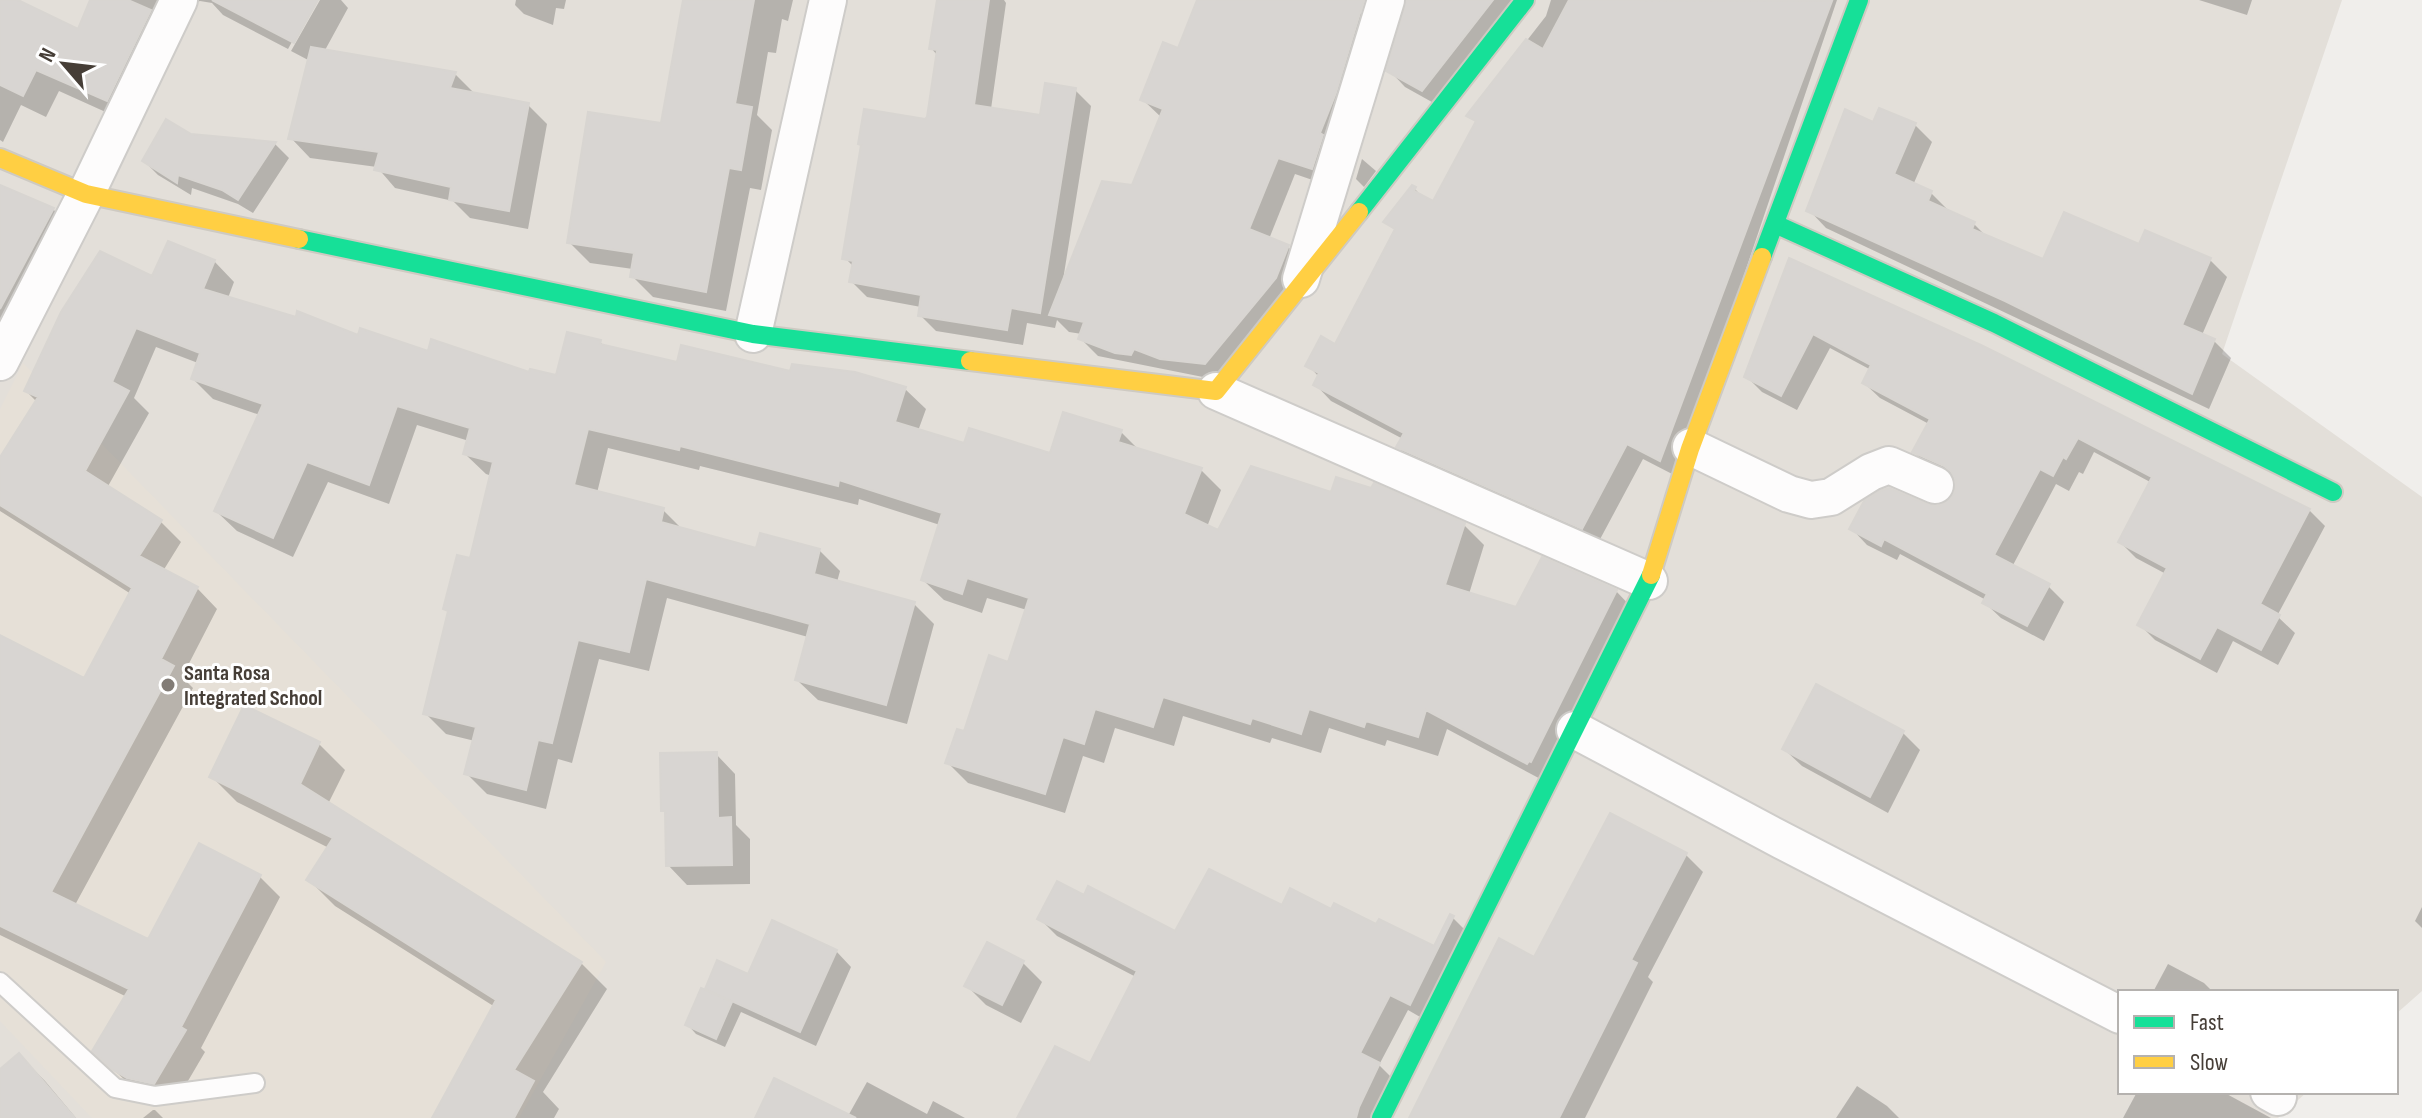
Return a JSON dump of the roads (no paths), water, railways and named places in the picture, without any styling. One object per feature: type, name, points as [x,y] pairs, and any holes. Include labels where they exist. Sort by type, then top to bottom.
[{"type":"street","points":[[0,362],[86,194],[179,0]]},
{"type":"street","points":[[753,334],[828,0]]},
{"type":"street","points":[[1297,292],[1386,0]]},
{"type":"street","points":[[1216,391],[1525,0]]},
{"type":"street","points":[[1381,1118],[1649,581],[1691,447],[1859,0]]},
{"type":"street","points":[[0,158],[86,194],[753,334],[1216,391],[1649,581]]},
{"type":"street","points":[[1775,224],[1994,323],[2333,492]]},
{"type":"street","points":[[1691,447],[1789,494],[1811,500],[1831,497],[1871,472],[1889,465],[1935,485]]},
{"type":"street","points":[[1575,730],[2118,1014]]},
{"type":"lane","points":[[0,982],[115,1088],[155,1096],[255,1083]]},
{"type":"place","name":"Santa Rosa Integrated School","points":[[168,685]]}]
